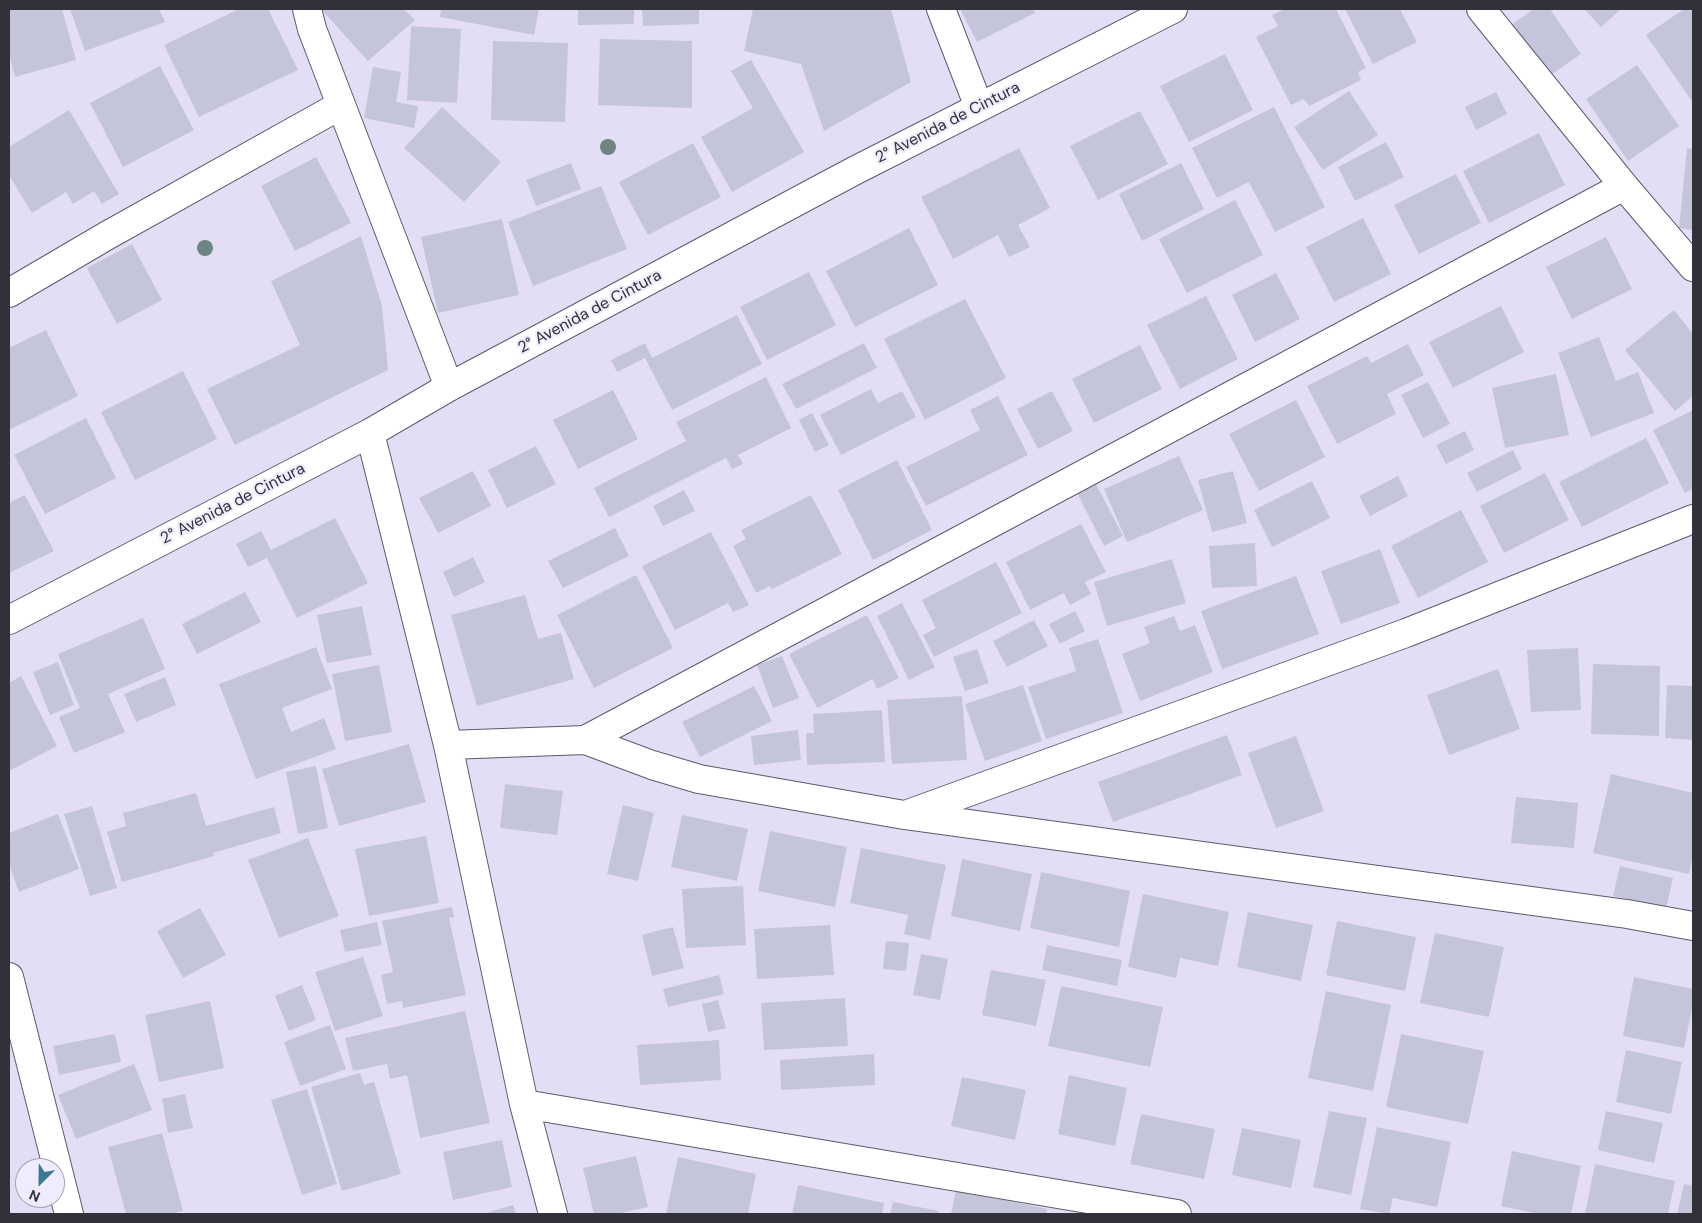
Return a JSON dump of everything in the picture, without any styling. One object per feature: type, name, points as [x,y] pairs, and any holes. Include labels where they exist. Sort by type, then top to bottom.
[{"type":"street","points":[[308,9],[312,29],[450,387]]},
{"type":"street","points":[[941,9],[979,108]]},
{"type":"street","name":"2° Avenida de Cintura","points":[[9,620],[370,433],[450,387],[854,171],[1173,9]]},
{"type":"street","points":[[1481,9],[1624,186],[1693,267]]},
{"type":"street","points":[[9,293],[341,105]]},
{"type":"street","points":[[585,740],[1624,186]]},
{"type":"street","points":[[370,433],[448,745],[524,1104],[553,1214]]},
{"type":"street","points":[[904,815],[1406,633],[1693,519]]},
{"type":"street","points":[[448,745],[585,740],[652,765],[699,779],[904,815],[1627,914],[1693,926]]},
{"type":"street","points":[[9,977],[69,1214]]},
{"type":"street","points":[[524,1104],[1177,1214]]},
{"type":"building","points":[[9,9],[62,9],[76,60],[15,77],[9,54]]},
{"type":"building","points":[[70,9],[159,9],[165,22],[85,51]]},
{"type":"building","points":[[239,9],[268,9],[298,70],[199,117],[164,45]]},
{"type":"building","points":[[321,9],[404,9],[415,20],[368,61]]},
{"type":"building","points":[[441,9],[539,9],[534,35],[440,17]]},
{"type":"building","points":[[578,9],[634,9],[634,24],[578,25]]},
{"type":"building","points":[[642,9],[699,9],[699,24],[643,26]]},
{"type":"building","points":[[753,9],[891,9],[911,82],[824,131],[801,64],[744,51]]},
{"type":"building","points":[[960,9],[1033,9],[1035,13],[977,42]]},
{"type":"building","points":[[1285,9],[1336,9],[1366,68],[1358,72],[1361,80],[1309,106],[1304,99],[1291,105],[1256,37],[1278,26],[1272,15]]},
{"type":"building","points":[[1345,9],[1400,9],[1417,42],[1373,64]]},
{"type":"building","points":[[1534,9],[1550,9],[1581,54],[1548,77],[1511,25]]},
{"type":"building","points":[[1584,9],[1621,9],[1601,27]]},
{"type":"building","points":[[1684,9],[1693,10],[1693,98],[1691,100],[1646,35]]},
{"type":"building","points":[[411,26],[461,29],[457,103],[407,100]]},
{"type":"building","points":[[600,39],[692,41],[692,108],[598,105]]},
{"type":"building","points":[[493,41],[568,43],[565,122],[491,120]]},
{"type":"building","points":[[1225,54],[1253,110],[1189,142],[1160,86]]},
{"type":"building","points":[[751,60],[804,152],[732,192],[701,137],[753,108],[731,71]]},
{"type":"building","points":[[1637,65],[1679,126],[1628,161],[1586,99]]},
{"type":"building","points":[[160,66],[194,130],[123,167],[90,103]]},
{"type":"building","points":[[373,67],[401,72],[396,102],[418,106],[414,128],[364,118]]},
{"type":"building","points":[[1349,91],[1378,135],[1323,170],[1294,127]]},
{"type":"building","points":[[1496,92],[1507,114],[1476,130],[1465,107]]},
{"type":"building","points":[[442,107],[501,162],[464,202],[404,148]]},
{"type":"building","points":[[1274,107],[1325,207],[1275,232],[1249,182],[1217,198],[1192,148]]},
{"type":"building","points":[[69,110],[119,194],[102,204],[94,191],[73,204],[66,192],[32,213],[9,175],[9,147]]},
{"type":"building","points":[[1140,111],[1168,164],[1098,200],[1070,146]]},
{"type":"building","points":[[1539,133],[1565,185],[1489,223],[1463,171]]},
{"type":"building","points":[[1386,142],[1404,177],[1355,201],[1338,167]]},
{"type":"building","points":[[693,143],[721,197],[648,235],[619,182]]},
{"type":"building","points":[[1019,148],[1050,208],[1018,225],[1030,247],[1009,257],[998,235],[953,259],[921,197]]},
{"type":"building","points":[[1687,148],[1693,149],[1693,230],[1679,228]]},
{"type":"building","points":[[316,157],[351,223],[295,251],[261,186]]},
{"type":"building","points":[[571,163],[581,189],[536,206],[526,180]]},
{"type":"building","points":[[1181,163],[1204,209],[1142,241],[1119,194]]},
{"type":"building","points":[[1456,174],[1481,223],[1419,254],[1394,205]]},
{"type":"building","points":[[601,186],[627,249],[533,286],[508,222]]},
{"type":"building","points":[[1235,200],[1263,255],[1187,293],[1159,239]]},
{"type":"building","points":[[1363,218],[1391,274],[1334,302],[1306,247]]},
{"type":"building","points":[[502,219],[519,295],[438,313],[421,237]]},
{"type":"building","points":[[909,228],[938,285],[855,327],[826,271]]},
{"type":"building","points":[[361,236],[382,306],[388,370],[235,445],[207,389],[300,345],[271,281]]},
{"type":"building","points":[[1606,237],[1632,289],[1572,319],[1546,267]]},
{"type":"building","points":[[132,244],[162,300],[117,324],[87,268]]},
{"type":"building","points":[[809,272],[836,325],[767,360],[740,307]]},
{"type":"building","points":[[1276,273],[1300,319],[1255,342],[1232,295]]},
{"type":"building","points":[[1206,296],[1238,359],[1180,389],[1147,325]]},
{"type":"building","points":[[965,299],[1006,378],[925,420],[884,339]]},
{"type":"building","points":[[1501,306],[1524,352],[1453,388],[1429,342]]},
{"type":"building","points":[[1674,310],[1693,334],[1693,396],[1675,411],[1625,350]]},
{"type":"building","points":[[737,315],[762,364],[672,410],[645,358],[617,372],[611,360],[645,343],[652,358]]},
{"type":"building","points":[[46,330],[78,396],[9,430],[9,348]]},
{"type":"building","points":[[1599,337],[1616,381],[1638,372],[1654,413],[1591,437],[1558,353]]},
{"type":"building","points":[[864,343],[877,368],[796,409],[782,384]]},
{"type":"building","points":[[1408,344],[1424,375],[1387,394],[1396,414],[1337,444],[1307,386],[1367,356],[1371,363]]},
{"type":"building","points":[[1140,345],[1162,389],[1094,423],[1072,379]]},
{"type":"building","points":[[183,371],[217,439],[135,480],[101,412]]},
{"type":"building","points":[[1556,374],[1569,435],[1505,448],[1492,388]]},
{"type":"building","points":[[766,377],[791,428],[738,455],[743,464],[732,469],[726,458],[609,517],[594,488],[686,441],[676,422]]},
{"type":"building","points":[[1428,382],[1450,424],[1423,438],[1401,395]]},
{"type":"building","points":[[871,389],[878,403],[902,391],[916,417],[841,455],[820,415]]},
{"type":"building","points":[[613,390],[638,439],[578,469],[553,420]]},
{"type":"building","points":[[1052,391],[1073,431],[1038,449],[1017,409]]},
{"type":"building","points":[[998,396],[1028,455],[926,506],[906,467],[980,430],[970,410]]},
{"type":"building","points":[[1296,400],[1325,457],[1259,491],[1229,434]]},
{"type":"building","points":[[1693,410],[1693,489],[1685,493],[1653,430]]},
{"type":"building","points":[[812,413],[829,445],[815,452],[799,420]]},
{"type":"building","points":[[86,418],[116,478],[45,514],[14,455]]},
{"type":"building","points":[[1465,431],[1474,450],[1446,464],[1436,445]]},
{"type":"building","points":[[1646,438],[1669,483],[1582,527],[1559,482]]},
{"type":"building","points":[[536,446],[556,484],[507,508],[488,470]]},
{"type":"building","points":[[1513,450],[1522,469],[1477,492],[1467,473]]},
{"type":"building","points":[[1179,456],[1203,510],[1127,542],[1104,489]]},
{"type":"building","points":[[897,460],[932,530],[873,560],[838,490]]},
{"type":"building","points":[[473,471],[491,506],[438,533],[419,498]]},
{"type":"building","points":[[1233,471],[1247,523],[1212,532],[1198,480]]},
{"type":"building","points":[[1545,473],[1569,520],[1504,553],[1480,506]]},
{"type":"building","points":[[1398,476],[1408,496],[1370,516],[1359,496]]},
{"type":"building","points":[[1312,481],[1330,518],[1272,547],[1254,510]]},
{"type":"building","points":[[1095,482],[1123,536],[1104,546],[1076,491]]},
{"type":"building","points":[[684,490],[695,511],[663,526],[653,506]]},
{"type":"building","points":[[25,495],[54,551],[9,573],[9,503]]},
{"type":"building","points":[[811,495],[842,554],[772,589],[770,586],[756,593],[733,546],[746,539],[741,530]]},
{"type":"building","points":[[1461,510],[1488,562],[1418,598],[1391,546]]},
{"type":"building","points":[[335,518],[368,583],[297,618],[267,558],[248,567],[236,544],[261,531],[271,550]]},
{"type":"building","points":[[1081,524],[1106,572],[1085,582],[1091,594],[1070,605],[1064,593],[1030,610],[1006,562]]},
{"type":"building","points":[[615,528],[629,556],[563,588],[548,561]]},
{"type":"building","points":[[711,532],[749,605],[733,612],[728,603],[675,630],[642,566]]},
{"type":"building","points":[[1255,543],[1257,586],[1212,588],[1209,546]]},
{"type":"building","points":[[1380,549],[1400,603],[1341,624],[1321,571]]},
{"type":"building","points":[[473,557],[485,582],[454,597],[443,572]]},
{"type":"building","points":[[1172,559],[1186,603],[1107,626],[1094,582]]},
{"type":"building","points":[[996,562],[1022,613],[934,657],[923,635],[936,628],[922,600]]},
{"type":"building","points":[[636,575],[673,648],[594,688],[557,615]]},
{"type":"building","points":[[1296,576],[1319,634],[1222,669],[1201,611]]},
{"type":"building","points":[[245,592],[261,622],[197,654],[182,624]]},
{"type":"building","points":[[525,595],[538,639],[561,633],[574,679],[477,706],[451,615]]},
{"type":"building","points":[[902,603],[935,667],[909,680],[877,616]]},
{"type":"building","points":[[362,606],[372,655],[327,663],[317,615]]},
{"type":"building","points":[[1075,611],[1085,631],[1060,644],[1049,624]]},
{"type":"building","points":[[867,615],[899,678],[877,689],[873,679],[817,708],[789,654]]},
{"type":"building","points":[[1174,616],[1180,631],[1195,625],[1213,672],[1140,701],[1122,654],[1150,643],[1144,627]]},
{"type":"building","points":[[143,618],[165,669],[108,694],[125,732],[74,753],[59,717],[80,708],[58,654]]},
{"type":"building","points":[[1034,620],[1048,646],[1007,667],[993,641]]},
{"type":"building","points":[[1098,639],[1123,713],[1046,739],[1028,687],[1076,671],[1069,648]]},
{"type":"building","points":[[316,647],[332,689],[282,708],[291,732],[324,718],[336,749],[256,779],[219,684]]},
{"type":"building","points":[[1578,648],[1581,710],[1531,712],[1527,650]]},
{"type":"building","points":[[977,649],[989,683],[965,691],[953,657]]},
{"type":"building","points":[[782,656],[799,698],[773,708],[757,665]]},
{"type":"building","points":[[58,662],[74,705],[50,715],[33,672]]},
{"type":"building","points":[[1593,664],[1660,666],[1659,736],[1591,734]]},
{"type":"building","points":[[379,665],[392,732],[345,741],[332,674]]},
{"type":"building","points":[[1498,669],[1520,729],[1449,755],[1427,695]]},
{"type":"building","points":[[21,676],[57,746],[9,771],[9,683]]},
{"type":"building","points":[[165,677],[176,705],[136,722],[124,694]]},
{"type":"building","points":[[1023,685],[1042,741],[985,761],[965,704]]},
{"type":"building","points":[[1667,685],[1693,686],[1693,740],[1665,738]]},
{"type":"building","points":[[754,686],[772,721],[700,757],[682,722]]},
{"type":"building","points":[[962,696],[967,760],[892,764],[887,700]]},
{"type":"building","points":[[882,710],[885,762],[807,765],[806,733],[814,733],[813,714]]},
{"type":"building","points":[[798,730],[801,760],[754,765],[751,736]]},
{"type":"building","points":[[1227,735],[1242,775],[1113,822],[1098,782]]},
{"type":"building","points":[[1296,736],[1324,811],[1276,828],[1248,753]]},
{"type":"building","points":[[409,744],[426,802],[339,826],[322,769]]},
{"type":"building","points":[[316,766],[328,828],[298,834],[286,772]]},
{"type":"building","points":[[1611,774],[1693,793],[1693,855],[1689,874],[1593,853]]},
{"type":"building","points":[[505,784],[563,791],[557,835],[500,828]]},
{"type":"building","points":[[196,793],[206,826],[274,807],[281,833],[213,853],[214,856],[122,882],[107,832],[126,826],[123,813]]},
{"type":"building","points":[[1516,797],[1578,803],[1574,848],[1511,843]]},
{"type":"building","points":[[623,805],[654,813],[638,881],[607,874]]},
{"type":"building","points":[[92,806],[117,888],[90,896],[64,814]]},
{"type":"building","points":[[58,814],[79,869],[19,892],[9,864],[9,833]]},
{"type":"building","points":[[682,815],[748,829],[737,881],[671,867]]},
{"type":"building","points":[[770,831],[847,847],[835,907],[758,891]]},
{"type":"building","points":[[426,836],[439,903],[369,916],[355,849]]},
{"type":"building","points":[[308,838],[339,916],[279,938],[248,860]]},
{"type":"building","points":[[861,848],[946,865],[930,940],[904,934],[908,915],[850,903]]},
{"type":"building","points":[[962,859],[1032,874],[1020,931],[951,916]]},
{"type":"building","points":[[1620,866],[1673,878],[1666,908],[1613,896]]},
{"type":"building","points":[[1041,872],[1130,891],[1119,947],[1030,928]]},
{"type":"building","points":[[743,886],[746,945],[686,948],[682,889]]},
{"type":"building","points":[[1143,894],[1229,912],[1218,966],[1180,958],[1176,978],[1128,967]]},
{"type":"building","points":[[452,907],[454,917],[449,918],[466,995],[403,1008],[402,1001],[387,1004],[381,975],[393,972],[382,921]]},
{"type":"building","points":[[200,908],[226,955],[183,978],[157,931]]},
{"type":"building","points":[[1248,912],[1313,925],[1301,981],[1237,967]]},
{"type":"building","points":[[1337,921],[1416,937],[1405,991],[1326,975]]},
{"type":"building","points":[[377,922],[382,945],[345,952],[340,930]]},
{"type":"building","points":[[830,925],[834,975],[757,979],[754,929]]},
{"type":"building","points":[[673,927],[684,968],[652,976],[642,935]]},
{"type":"building","points":[[1435,933],[1504,947],[1489,1017],[1420,1003]]},
{"type":"building","points":[[886,941],[909,943],[906,971],[883,969]]},
{"type":"building","points":[[1047,945],[1122,960],[1117,986],[1042,970]]},
{"type":"building","points":[[921,954],[948,959],[940,1000],[913,995]]},
{"type":"building","points":[[363,957],[383,1016],[335,1031],[315,972]]},
{"type":"building","points":[[991,970],[1046,980],[1036,1026],[982,1015]]},
{"type":"building","points":[[719,975],[724,994],[668,1007],[663,989]]},
{"type":"building","points":[[1634,977],[1693,989],[1693,1004],[1684,1048],[1623,1036]]},
{"type":"building","points":[[302,985],[316,1020],[289,1031],[275,996]]},
{"type":"building","points":[[1061,986],[1163,1007],[1150,1067],[1048,1046]]},
{"type":"building","points":[[1326,991],[1391,1005],[1373,1091],[1308,1078]]},
{"type":"building","points":[[845,998],[848,1046],[764,1050],[761,1003]]},
{"type":"building","points":[[718,1000],[726,1028],[708,1032],[702,1004]]},
{"type":"building","points":[[210,1001],[224,1068],[159,1082],[145,1015]]},
{"type":"building","points":[[465,1011],[490,1123],[420,1138],[407,1075],[390,1079],[387,1064],[353,1071],[345,1038]]},
{"type":"building","points":[[330,1025],[346,1069],[300,1086],[284,1042]]},
{"type":"building","points":[[115,1034],[121,1062],[59,1075],[53,1046]]},
{"type":"building","points":[[1401,1034],[1484,1051],[1468,1124],[1386,1107]]},
{"type":"building","points":[[719,1040],[721,1080],[640,1085],[637,1045]]},
{"type":"building","points":[[1626,1050],[1682,1062],[1671,1114],[1616,1102]]},
{"type":"building","points":[[874,1054],[875,1085],[781,1090],[780,1060]]},
{"type":"building","points":[[134,1064],[152,1110],[76,1139],[58,1095]]},
{"type":"building","points":[[360,1073],[364,1085],[374,1082],[401,1174],[342,1191],[311,1087]]},
{"type":"building","points":[[1069,1075],[1127,1088],[1115,1146],[1058,1134]]},
{"type":"building","points":[[962,1077],[1026,1090],[1015,1140],[951,1126]]},
{"type":"building","points":[[307,1089],[337,1184],[302,1195],[271,1100]]},
{"type":"building","points":[[185,1094],[193,1128],[168,1133],[162,1099]]},
{"type":"building","points":[[1329,1111],[1367,1118],[1351,1195],[1313,1187]]},
{"type":"building","points":[[1606,1111],[1663,1123],[1654,1163],[1598,1150]]},
{"type":"building","points":[[1141,1114],[1215,1129],[1204,1179],[1130,1164]]},
{"type":"building","points":[[1377,1127],[1451,1142],[1437,1207],[1393,1198],[1389,1214],[1360,1209]]},
{"type":"building","points":[[1242,1128],[1301,1140],[1291,1188],[1232,1175]]},
{"type":"building","points":[[162,1133],[183,1211],[170,1214],[126,1214],[108,1147]]},
{"type":"building","points":[[502,1140],[512,1187],[453,1200],[443,1152]]},
{"type":"building","points":[[1512,1151],[1581,1166],[1571,1214],[1539,1214],[1501,1206]]},
{"type":"building","points":[[636,1156],[648,1207],[617,1214],[594,1214],[583,1168]]},
{"type":"building","points":[[678,1157],[756,1174],[748,1214],[666,1214]]},
{"type":"building","points":[[1595,1164],[1675,1181],[1668,1214],[1585,1214]]},
{"type":"building","points":[[1684,1184],[1693,1186],[1693,1214],[1677,1214]]},
{"type":"building","points":[[798,1185],[884,1203],[882,1214],[792,1214]]},
{"type":"building","points":[[956,1190],[1047,1209],[1046,1214],[951,1214]]},
{"type":"building","points":[[893,1202],[939,1211],[938,1214],[890,1214]]},
{"type":"building","points":[[513,1205],[516,1214],[483,1214]]}]
